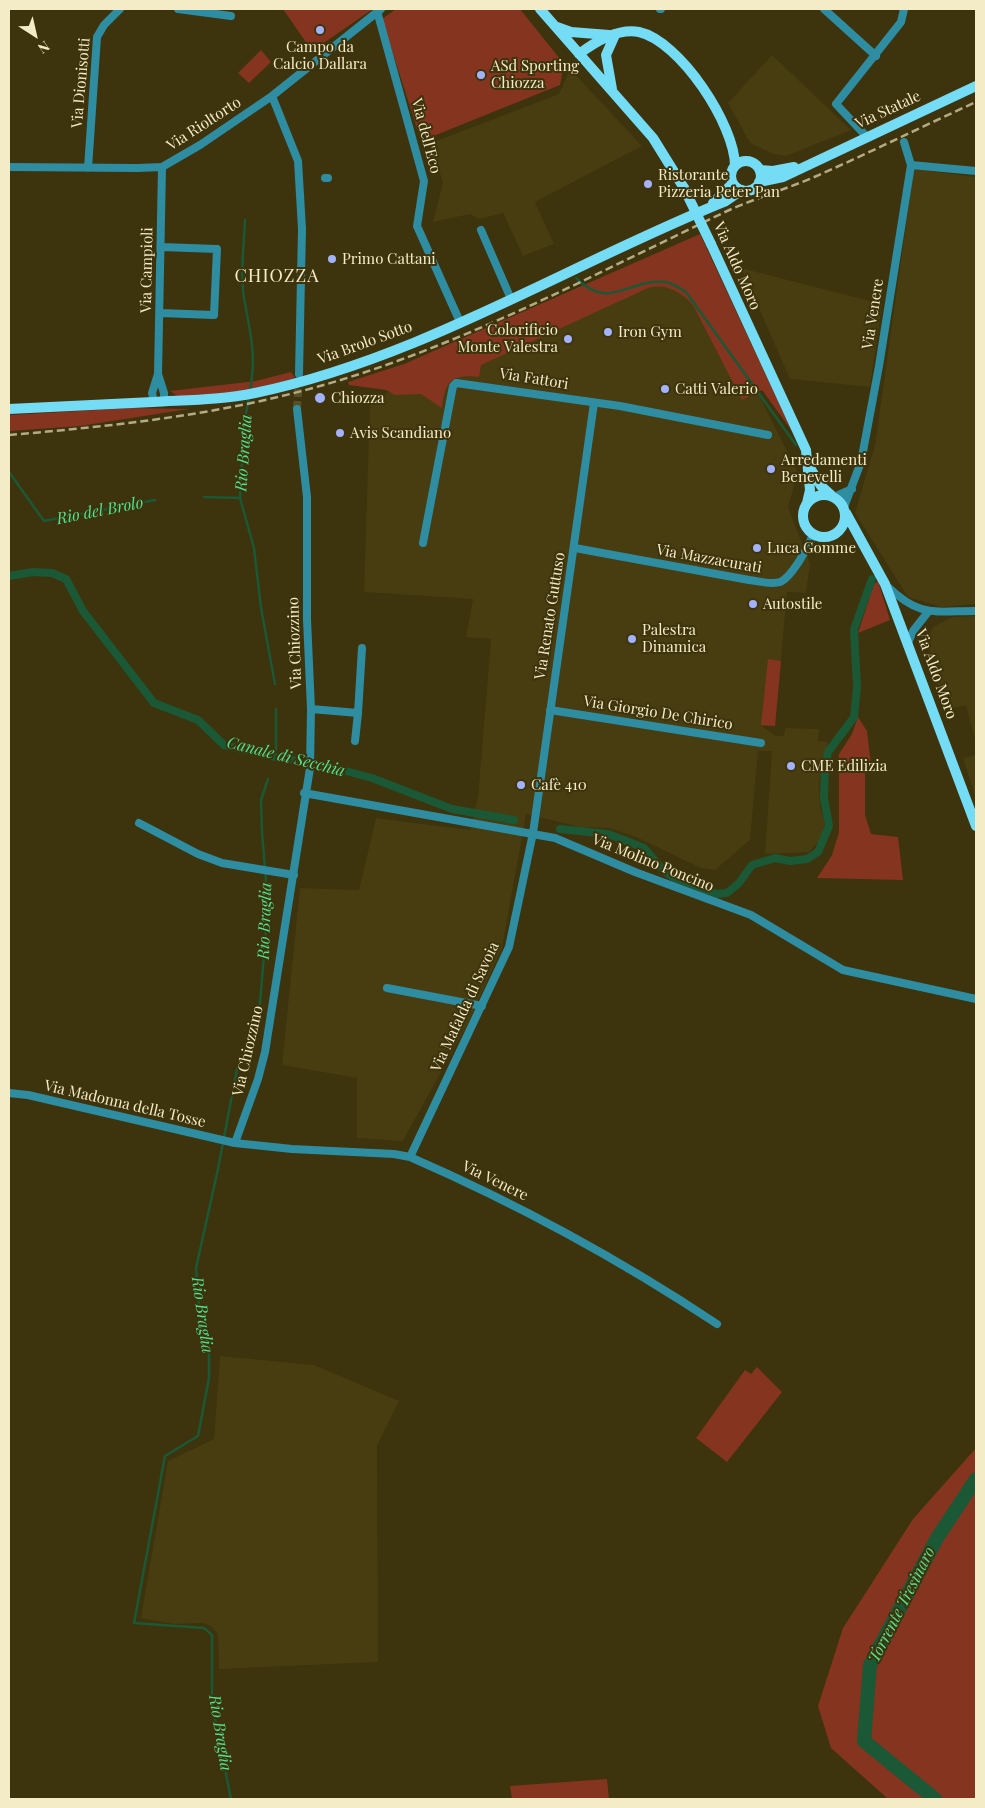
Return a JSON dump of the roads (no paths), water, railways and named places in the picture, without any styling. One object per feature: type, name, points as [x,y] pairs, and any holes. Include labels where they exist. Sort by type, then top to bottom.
[{"type":"main road","name":"Via Aldo Moro","points":[[540,9],[653,138],[684,188],[799,433],[809,466],[821,486],[833,496]]},
{"type":"main road","points":[[555,26],[571,32],[615,35],[637,32],[652,37],[667,48],[708,93],[728,132],[750,161],[760,170],[759,182]]},
{"type":"main road","points":[[579,54],[605,45],[615,35]]},
{"type":"main road","points":[[613,92],[606,55],[615,35]]},
{"type":"main road","name":"Via Statale","points":[[742,190],[750,190],[759,182],[783,177],[976,86]]},
{"type":"main road","points":[[728,132],[735,156],[733,182],[742,190]]},
{"type":"main road","points":[[735,166],[742,162],[750,161]]},
{"type":"main road","name":"Via Statale","points":[[760,170],[785,170],[814,162]]},
{"type":"main road","name":"Via Brolo Sotto","points":[[708,209],[733,182]]},
{"type":"main road","name":"Via Brolo Sotto","points":[[9,409],[181,401],[249,394],[348,367],[460,322],[726,201],[742,190]]},
{"type":"main road","name":"Via Aldo Moro","points":[[807,503],[810,490],[809,466]]},
{"type":"main road","points":[[819,495],[833,496],[845,510],[844,525],[840,531],[827,537],[813,534],[804,524],[803,516],[807,503],[819,495]]},
{"type":"main road","name":"Via Aldo Moro","points":[[845,510],[883,581],[976,826]]},
{"type":"main road","points":[[840,531],[859,538]]},
{"type":"street","name":"Via Dionisotti","points":[[88,168],[97,37],[104,25],[120,9]]},
{"type":"street","points":[[178,9],[230,16]]},
{"type":"street","points":[[824,9],[876,56]]},
{"type":"street","points":[[867,137],[836,104],[876,56],[901,22],[904,9]]},
{"type":"street","name":"Via Rioltorto","points":[[9,167],[88,168],[162,166],[200,145],[272,96],[379,10]]},
{"type":"street","name":"Via dell'Eco","points":[[379,10],[424,181],[417,226],[460,322]]},
{"type":"street","points":[[272,96],[298,161],[302,229],[299,374]]},
{"type":"street","name":"Via Venere","points":[[845,510],[861,462],[911,165],[904,142]]},
{"type":"street","points":[[911,165],[976,171]]},
{"type":"street","name":"Via Campioli","points":[[159,402],[162,166]]},
{"type":"street","points":[[481,230],[511,299]]},
{"type":"street","points":[[160,313],[214,315],[217,249],[162,247]]},
{"type":"street","name":"Via Fattori","points":[[423,543],[446,418],[456,383],[620,406],[768,435]]},
{"type":"street","points":[[137,403],[158,386],[181,401]]},
{"type":"street","name":"Via Campioli","points":[[158,386],[152,394],[159,402]]},
{"type":"street","name":"Via Renato Guttuso","points":[[533,833],[594,403]]},
{"type":"street","name":"Via Chiozzino","points":[[232,1142],[258,1079],[265,1052],[294,874],[304,793],[310,768],[311,709],[307,619],[306,497],[297,409]]},
{"type":"street","points":[[833,496],[852,489]]},
{"type":"street","name":"Via Mazzacurati","points":[[574,548],[749,580],[778,582],[786,578],[809,545],[813,534]]},
{"type":"street","points":[[883,581],[907,603],[928,612],[976,610]]},
{"type":"street","points":[[908,643],[913,631],[928,612]]},
{"type":"street","points":[[355,741],[362,648]]},
{"type":"street","points":[[311,709],[358,713]]},
{"type":"street","name":"Via Giorgio De Chirico","points":[[550,710],[761,743]]},
{"type":"street","name":"Via Molino Poncino","points":[[304,793],[555,838],[635,872],[751,915],[843,970],[976,999]]},
{"type":"street","points":[[139,823],[198,854],[222,863],[294,874]]},
{"type":"street","name":"Via Mafalda di Savoia","points":[[410,1157],[509,948],[533,833]]},
{"type":"street","points":[[387,988],[482,1006]]},
{"type":"street","name":"Via Madonna della Tosse","points":[[9,1093],[28,1095],[232,1142]]},
{"type":"street","name":"Via Venere","points":[[232,1142],[292,1149],[394,1154],[410,1157],[569,1232],[624,1264],[717,1324]]},
{"type":"waterway","name":"Rio Braglia","points":[[245,220],[242,279],[253,354],[250,390]]},
{"type":"waterway","points":[[576,278],[588,288],[599,292],[610,293],[652,282],[665,282],[686,292],[796,445]]},
{"type":"waterway","name":"Rio Braglia","points":[[249,398],[244,423],[240,498],[254,548],[261,608],[275,684]]},
{"type":"waterway","name":"Rio del Brolo","points":[[9,472],[44,521],[155,500]]},
{"type":"waterway","name":"Rio del Brolo","points":[[204,497],[240,498]]},
{"type":"waterway","name":"Canale di Secchia","points":[[9,576],[33,572],[52,573],[66,579],[83,611],[154,703],[198,720],[224,745],[331,767],[372,778],[452,809],[514,820]]},
{"type":"waterway","name":"Canale di Secchia","points":[[560,829],[608,834],[644,848],[663,870],[674,878],[717,894],[727,893],[739,883],[752,865],[775,858],[790,861],[807,859],[818,852],[829,826],[824,798],[825,767],[828,752],[854,717],[857,687],[854,629],[872,579]]},
{"type":"waterway","name":"Rio Braglia","points":[[276,709],[276,750]]},
{"type":"waterway","name":"Rio Braglia","points":[[231,1799],[212,1705],[212,1635],[204,1628],[134,1623],[165,1456],[198,1436],[209,1378],[209,1344],[200,1316],[196,1268],[218,1169],[237,1069],[258,1028],[268,905],[261,800],[268,779]]},
{"type":"waterway","name":"Torrente Tresinaro","points":[[935,1799],[864,1741],[870,1665],[937,1538],[976,1479]]},
{"type":"tunnel","points":[[297,409],[299,378]]},
{"type":"railway","points":[[9,435],[88,428],[205,412],[282,396],[372,370],[424,351],[526,308],[725,212],[812,178],[976,102]]},
{"type":"place","name":"Campo da Calcio Dallara","points":[[320,30]]},
{"type":"place","name":"ASd Sporting Chiozza","points":[[481,75]]},
{"type":"place","name":"Ristorante Pizzeria Peter Pan","points":[[648,184]]},
{"type":"place","name":"Primo Cattani","points":[[332,259]]},
{"type":"place","name":"Iron Gym","points":[[608,332]]},
{"type":"place","name":"Colorificio Monte Valestra","points":[[568,339]]},
{"type":"place","name":"Catti Valerio","points":[[665,389]]},
{"type":"place","name":"Chiozza","points":[[320,398]]},
{"type":"place","name":"Avis Scandiano","points":[[340,433]]},
{"type":"place","name":"Arredamenti Benevelli","points":[[771,469]]},
{"type":"place","name":"Luca Gomme","points":[[757,548]]},
{"type":"place","name":"Autostile","points":[[753,604]]},
{"type":"place","name":"Palestra Dinamica","points":[[632,639]]},
{"type":"place","name":"CME Edilizia","points":[[791,766]]},
{"type":"place","name":"Cafè 410","points":[[521,785]]},
{"type":"district","name":"CHIOZZA","points":[[277,276]]}]
